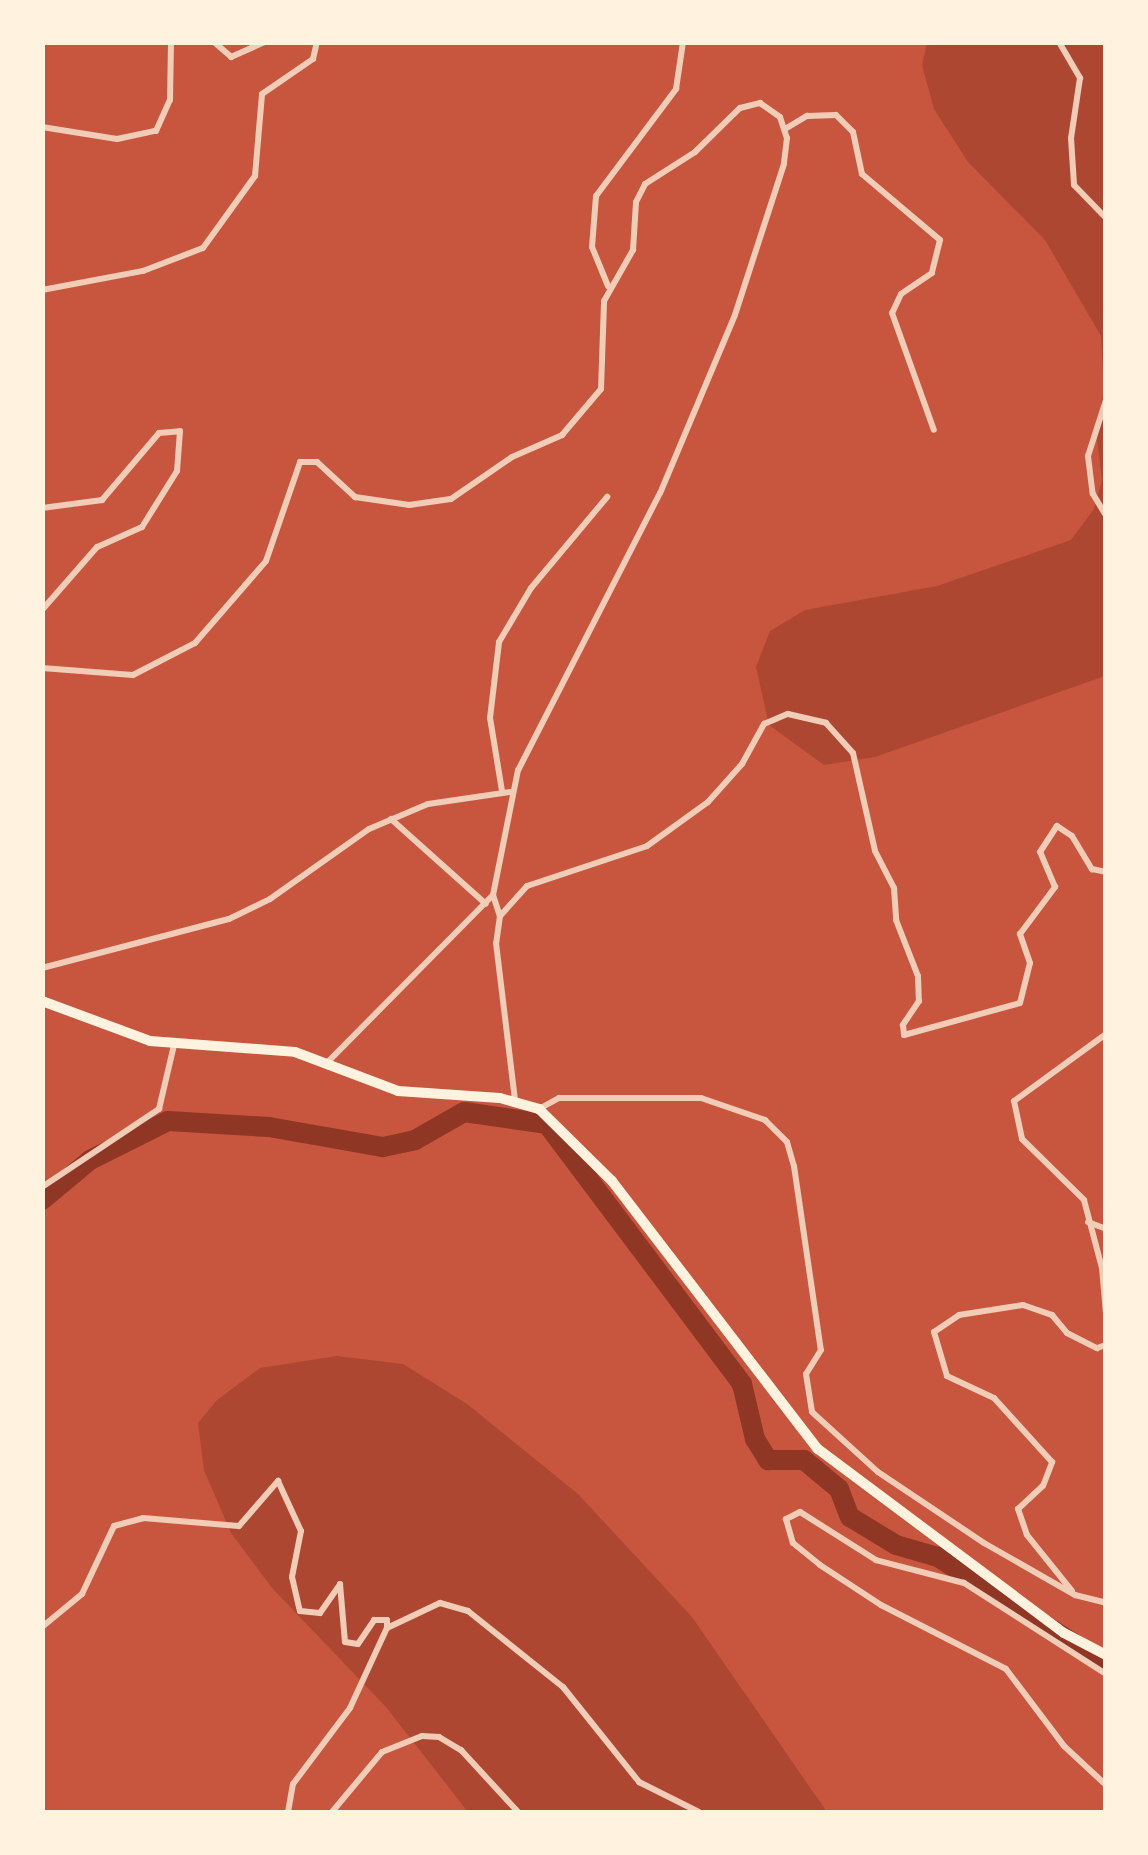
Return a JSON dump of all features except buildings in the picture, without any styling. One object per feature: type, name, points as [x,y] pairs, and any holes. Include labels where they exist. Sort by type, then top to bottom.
[{"type":"highway","points":[[42,1001],[174,1045],[295,1052],[398,1091],[515,1100],[539,1108],[612,1181],[818,1449],[974,1566],[1106,1655]]},
{"type":"street","points":[[42,127],[117,139],[156,131],[170,100],[171,42]]},
{"type":"street","points":[[214,42],[231,56],[264,42]]},
{"type":"street","points":[[42,290],[143,271],[203,248],[256,176],[262,94],[313,59],[317,42]]},
{"type":"street","points":[[42,668],[133,676],[194,644],[266,561],[300,462],[317,462],[355,497],[409,505],[451,499],[512,457],[562,435],[601,388],[608,287],[592,247],[596,196],[676,89],[684,42]]},
{"type":"street","points":[[1059,42],[1080,78],[1070,138],[1074,185],[1106,218]]},
{"type":"street","points":[[506,792],[660,493],[735,315],[784,164],[786,129],[768,105],[750,104],[695,152],[654,177],[636,202],[633,250],[608,287]]},
{"type":"street","points":[[786,129],[807,116],[836,115],[852,132],[862,174],[940,240],[932,273],[901,294],[892,313],[934,430]]},
{"type":"street","points":[[1106,400],[1088,456],[1093,494],[1106,516]]},
{"type":"street","points":[[42,508],[102,500],[159,433],[180,431],[176,471],[142,526],[97,547],[42,610]]},
{"type":"street","points":[[515,1100],[496,943],[500,916],[493,895],[506,792],[490,718],[499,642],[531,588],[607,497]]},
{"type":"street","points":[[500,916],[527,886],[647,846],[708,802],[742,764],[764,724],[788,714],[826,723],[853,753],[875,851],[894,888],[896,920],[918,976],[919,1001],[903,1024],[904,1035],[1020,1003],[1030,964],[1020,934],[1055,887],[1040,852],[1057,826],[1072,836],[1092,869],[1106,872]]},
{"type":"street","points":[[42,968],[158,942],[250,910],[391,819],[428,804],[506,792]]},
{"type":"street","points":[[391,819],[486,904]]},
{"type":"street","points":[[325,1065],[493,895]]},
{"type":"street","points":[[1106,1034],[1098,1045],[1034,1080],[1014,1101],[1022,1140],[1084,1200],[1102,1268],[1106,1314]]},
{"type":"street","points":[[42,1188],[159,1109],[174,1045]]},
{"type":"street","points":[[539,1108],[559,1098],[700,1098],[765,1120],[787,1142],[794,1166],[821,1350],[806,1374],[812,1412],[878,1472],[1075,1595],[1106,1603]]},
{"type":"street","points":[[1087,1221],[1106,1229]]},
{"type":"street","points":[[1075,1595],[1028,1535],[1018,1509],[1043,1486],[1052,1462],[994,1398],[947,1376],[934,1332],[959,1315],[1023,1305],[1052,1315],[1067,1333],[1097,1348],[1106,1344]]},
{"type":"street","points":[[42,1627],[82,1594],[114,1526],[143,1518],[238,1526],[278,1481],[299,1516],[292,1577],[300,1611],[320,1613],[340,1584],[345,1642],[358,1644],[374,1620],[387,1620],[388,1628]]},
{"type":"street","points":[[1106,1674],[964,1583],[876,1560],[800,1512],[786,1519],[793,1543],[820,1564],[881,1605],[1006,1669],[1064,1746],[1106,1786]]},
{"type":"street","points":[[964,1583],[974,1566]]},
{"type":"street","points":[[288,1812],[293,1784],[343,1720],[388,1628],[426,1605],[468,1611],[576,1700],[639,1782],[699,1812]]},
{"type":"street","points":[[332,1812],[382,1752],[422,1736],[439,1736],[461,1750],[518,1812]]},
{"type":"shaded area","points":[[927,43],[1105,43],[1105,676],[875,757],[824,765],[769,725],[756,667],[770,631],[805,610],[937,586],[1071,540],[1094,509],[1102,480],[1096,430],[1104,390],[1101,336],[1045,240],[968,162],[934,109],[922,65]]},
{"type":"shaded area","points":[[337,1356],[403,1364],[467,1404],[578,1494],[692,1617],[827,1812],[468,1812],[386,1707],[272,1588],[231,1533],[204,1470],[198,1423],[217,1400],[260,1368]]},
{"type":"waterway","points":[[42,1200],[90,1160],[168,1121],[269,1127],[383,1147],[415,1140],[464,1112],[547,1124],[742,1384],[755,1439],[768,1460],[804,1460],[839,1489],[850,1517],[896,1545],[938,1557],[1106,1664]]}]
